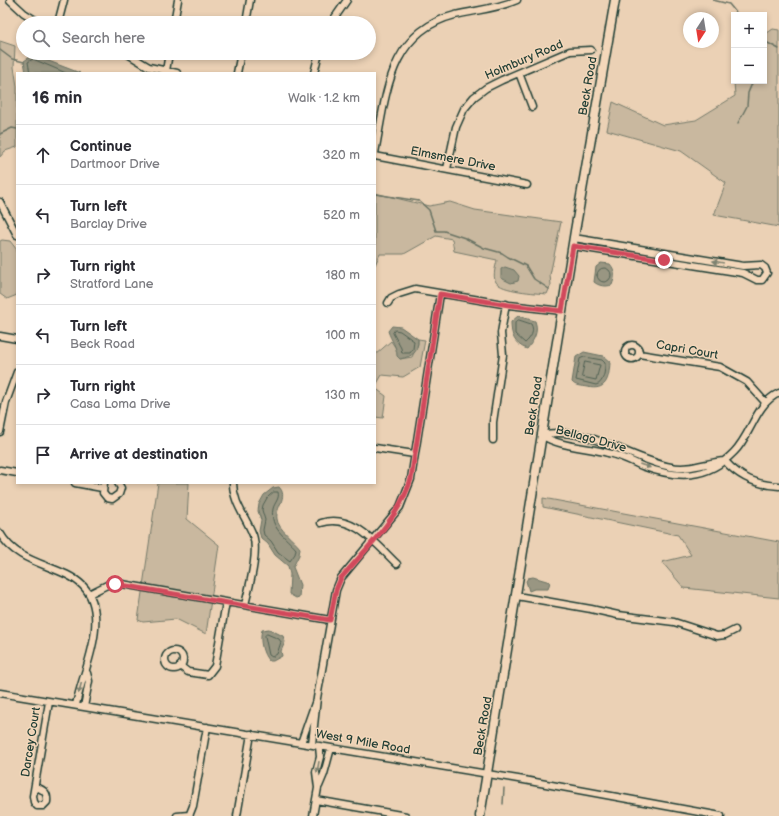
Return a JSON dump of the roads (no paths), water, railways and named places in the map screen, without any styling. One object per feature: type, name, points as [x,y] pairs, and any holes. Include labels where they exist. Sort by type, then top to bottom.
[{"type":"main road","name":"Beck Road","points":[[480,816],[517,596],[541,435],[615,0]]},
{"type":"street","points":[[10,0],[29,16]]},
{"type":"street","points":[[60,16],[64,0]]},
{"type":"street","points":[[175,16],[178,0]]},
{"type":"street","points":[[247,16],[250,0]]},
{"type":"street","points":[[336,16],[347,0]]},
{"type":"street","points":[[376,147],[390,77],[403,49],[417,34],[434,23],[455,15],[488,10],[517,0]]},
{"type":"street","name":"Holmbury Road","points":[[447,169],[456,126],[464,109],[474,97],[486,88],[570,51],[591,50]]},
{"type":"street","points":[[137,60],[148,67],[172,72]]},
{"type":"street","points":[[166,71],[168,60]]},
{"type":"street","points":[[237,72],[240,60]]},
{"type":"street","points":[[314,72],[317,60]]},
{"type":"street","points":[[519,73],[532,107]]},
{"type":"street","name":"Elmsmere Drive","points":[[376,156],[527,185]]},
{"type":"street","points":[[0,202],[16,234]]},
{"type":"street","points":[[574,242],[743,266],[759,265],[765,268],[767,273],[764,278],[757,280],[743,273],[574,242]]},
{"type":"street","points":[[388,303],[392,298],[406,290],[414,290],[562,311]]},
{"type":"street","points":[[312,744],[317,698],[336,590],[341,578],[373,541],[402,502],[411,479],[440,294]]},
{"type":"street","points":[[493,440],[493,422],[503,355],[501,333],[506,304]]},
{"type":"street","points":[[0,336],[16,339]]},
{"type":"street","name":"Capri Court","points":[[639,354],[720,367],[747,382],[765,402]]},
{"type":"street","points":[[0,432],[1,424],[14,386]]},
{"type":"street","name":"Bellago Drive","points":[[541,435],[552,442],[612,454],[644,466],[680,475],[704,472],[717,467],[725,461],[744,440],[765,402],[779,393]]},
{"type":"street","name":"Bellago Drive","points":[[541,435],[554,432],[578,436],[615,446],[669,467],[679,468],[702,466],[714,462],[725,461]]},
{"type":"street","points":[[376,448],[414,454]]},
{"type":"street","points":[[725,461],[735,472],[748,479],[757,483],[779,486]]},
{"type":"street","points":[[0,470],[16,473]]},
{"type":"street","points":[[89,484],[103,485],[103,493],[106,498],[115,498],[121,491],[118,484]]},
{"type":"street","points":[[234,484],[235,500],[253,536],[255,546],[245,605]]},
{"type":"street","points":[[321,523],[330,520],[352,524],[373,541],[397,564]]},
{"type":"street","points":[[0,533],[11,547],[22,556],[74,578],[89,594],[95,610],[96,620],[87,673],[89,681],[84,707]]},
{"type":"street","points":[[89,594],[107,585],[122,584],[330,620]]},
{"type":"street","points":[[517,596],[591,608],[618,615],[674,622],[717,636],[725,635],[735,630]]},
{"type":"street","points":[[180,666],[188,672],[208,675],[211,673],[215,666],[226,602]]},
{"type":"street","points":[[76,705],[82,680],[87,673]]},
{"type":"street","name":"West 9 Mile Road","points":[[0,693],[487,773],[721,816]]},
{"type":"street","points":[[301,743],[317,698]]},
{"type":"street","name":"Darcey Court","points":[[36,787],[49,702]]},
{"type":"street","points":[[177,816],[189,816],[193,806],[207,727]]},
{"type":"street","points":[[237,816],[251,734]]},
{"type":"street","points":[[318,788],[316,772],[320,757],[320,746]]},
{"type":"street","points":[[313,816],[318,788],[324,774],[331,748]]},
{"type":"street","points":[[316,800],[406,816]]},
{"type":"water","points":[[46,60],[77,72],[26,72],[24,61]]},
{"type":"water","points":[[601,263],[610,264],[613,269],[614,277],[612,285],[602,286],[594,282],[596,267]]},
{"type":"water","points":[[505,267],[514,270],[519,276],[518,281],[511,283],[501,278],[501,269]]},
{"type":"water","points":[[518,316],[535,321],[535,336],[527,349],[516,342],[513,335],[511,322]]},
{"type":"water","points":[[392,326],[401,327],[418,339],[416,351],[408,357],[400,359],[397,356],[388,331]]},
{"type":"water","points":[[584,352],[603,356],[610,362],[609,374],[602,386],[593,388],[578,386],[572,382],[576,357]]},
{"type":"water","points":[[279,487],[283,495],[277,515],[278,523],[300,548],[299,555],[293,567],[300,585],[299,597],[296,598],[289,594],[290,574],[288,566],[275,555],[268,544],[261,538],[259,531],[261,520],[258,511],[259,504],[264,495],[273,488]]},
{"type":"water","points":[[533,577],[550,582],[548,589],[534,589],[529,591],[526,581],[528,578]]},
{"type":"water","points":[[269,629],[283,636],[285,642],[281,651],[282,656],[273,661],[269,661],[267,658],[261,642],[262,630]]},
{"type":"waterway","points":[[713,0],[729,4],[736,12]]},
{"type":"waterway","points":[[767,43],[779,49]]},
{"type":"waterway","points":[[0,50],[12,59],[24,62]]},
{"type":"waterway","points":[[738,123],[747,106],[748,93],[752,84]]},
{"type":"waterway","points":[[0,134],[12,128],[16,129]]},
{"type":"waterway","points":[[376,194],[419,201],[429,210],[436,231],[444,231],[465,238],[484,248],[502,253],[526,266],[534,279],[549,289]]},
{"type":"waterway","points":[[503,804],[504,788]]}]
